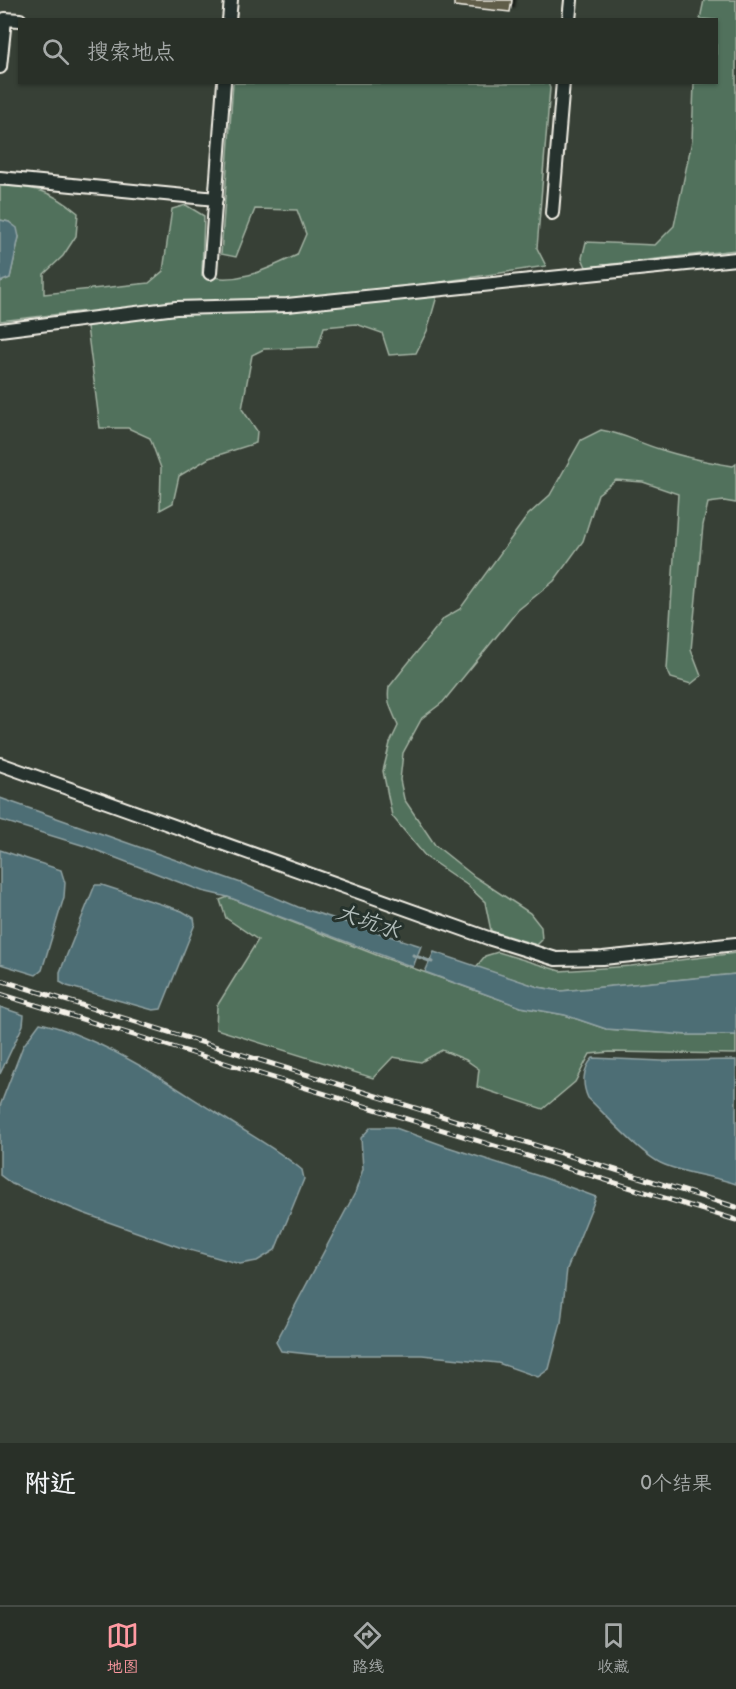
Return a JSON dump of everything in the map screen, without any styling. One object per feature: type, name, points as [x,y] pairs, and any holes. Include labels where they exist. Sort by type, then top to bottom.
[{"type":"street","points":[[230,18],[231,0]]},
{"type":"street","points":[[569,18],[571,0]]},
{"type":"street","points":[[0,67],[5,19],[18,20]]},
{"type":"street","points":[[210,273],[224,84]]},
{"type":"street","points":[[552,213],[563,84]]},
{"type":"street","points":[[0,178],[216,199]]},
{"type":"street","points":[[0,330],[176,308],[287,305],[736,259]]},
{"type":"street","points":[[0,764],[488,938],[556,959],[603,958],[736,944]]},
{"type":"green space","points":[[704,0],[736,0],[736,250],[586,267],[582,258],[586,242],[655,245],[674,226],[692,141],[694,84],[718,84],[718,18],[700,18]]},
{"type":"green space","points":[[233,84],[548,84],[550,88],[537,248],[546,266],[441,282],[427,331],[416,353],[389,355],[382,333],[356,324],[324,327],[318,347],[264,349],[252,355],[242,409],[257,431],[256,443],[209,458],[179,476],[173,503],[160,510],[161,468],[150,438],[128,428],[100,428],[85,311],[0,321],[0,282],[10,278],[19,237],[9,222],[0,220],[0,186],[42,191],[59,199],[78,213],[76,236],[63,256],[44,274],[44,294],[149,283],[163,271],[172,209],[186,205],[204,216],[202,275],[227,278],[251,274],[297,255],[306,234],[297,210],[255,209],[236,257],[221,254]]},
{"type":"green space","points":[[601,430],[686,457],[733,466],[736,464],[736,503],[724,501],[708,503],[703,525],[691,650],[701,676],[691,684],[671,678],[667,669],[678,494],[643,482],[616,480],[598,494],[583,541],[554,581],[518,610],[443,702],[422,718],[403,753],[400,780],[404,799],[435,845],[475,877],[530,913],[541,927],[542,940],[537,945],[491,931],[485,902],[467,885],[426,857],[392,816],[383,771],[390,743],[398,726],[389,703],[388,693],[389,687],[444,618],[460,609],[528,515],[550,495],[581,440]]},
{"type":"green space","points":[[228,897],[379,956],[521,1007],[565,1015],[606,1029],[688,1035],[736,1035],[736,1054],[610,1052],[590,1054],[575,1082],[543,1109],[477,1087],[479,1069],[466,1060],[442,1050],[421,1062],[393,1057],[373,1078],[216,1029],[217,1006],[258,940],[226,918],[220,900]]},
{"type":"green space","points":[[498,952],[560,971],[631,966],[736,953],[736,974],[561,991],[538,987],[476,967],[485,956]]},
{"type":"water","points":[[0,220],[9,222],[17,228],[19,237],[10,278],[0,282]]},
{"type":"water","points":[[0,798],[241,883],[298,907],[421,946],[413,967],[85,846],[0,820]]},
{"type":"water","points":[[0,850],[61,870],[65,883],[64,897],[42,970],[36,975],[0,964]]},
{"type":"water","points":[[95,885],[102,885],[182,911],[194,918],[195,924],[161,1009],[153,1010],[67,986],[60,982],[60,972]]},
{"type":"water","points":[[434,952],[538,987],[561,991],[736,974],[736,1035],[688,1035],[606,1029],[565,1015],[521,1007],[425,972]]},
{"type":"water","points":[[0,1007],[24,1015],[23,1025],[0,1074]]},
{"type":"water","points":[[40,1023],[81,1036],[141,1066],[265,1143],[302,1170],[304,1179],[275,1250],[257,1261],[240,1264],[179,1247],[83,1213],[12,1184],[0,1175],[0,1106],[23,1046]]},
{"type":"water","points":[[593,1058],[662,1061],[736,1060],[736,1184],[682,1171],[656,1161],[646,1154],[588,1098],[584,1077],[589,1062]]},
{"type":"water","points":[[371,1127],[393,1127],[596,1197],[567,1269],[561,1323],[549,1369],[538,1377],[498,1363],[422,1355],[318,1355],[281,1351],[276,1342],[355,1193],[363,1169],[361,1138]]},
{"type":"building","points":[[454,0],[512,0],[510,12],[454,6]]},
{"type":"waterway","name":"大坑水","points":[[413,955],[432,962]]},
{"type":"railway","points":[[0,980],[736,1207]]},
{"type":"railway","points":[[0,994],[736,1220]]}]
